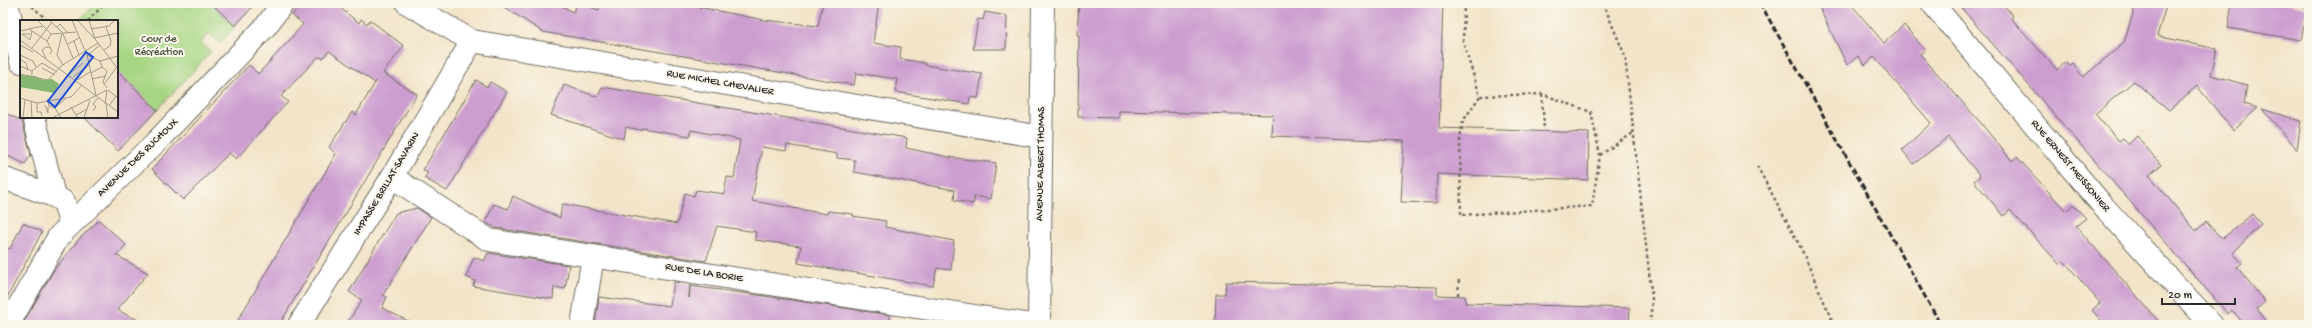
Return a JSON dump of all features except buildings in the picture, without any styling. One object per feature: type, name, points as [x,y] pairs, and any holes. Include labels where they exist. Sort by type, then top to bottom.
[{"type":"street","points":[[7,3],[20,58]]},
{"type":"street","name":"AVENUE DES RUCHOUX","points":[[8,325],[59,236],[70,223],[157,141],[266,26],[283,3]]},
{"type":"street","name":"RUE MICHEL CHEVALIER","points":[[407,3],[472,41],[1041,137]]},
{"type":"street","name":"AVENUE ALBERT THOMAS","points":[[1039,325],[1044,3]]},
{"type":"street","name":"RUE ERNEST MEISSONIER","points":[[1932,3],[2104,207],[2212,325]]},
{"type":"street","name":"IMPASSE BRILLAT-SAVARIN","points":[[299,325],[392,177],[472,41]]},
{"type":"street","points":[[34,118],[54,196]]},
{"type":"street","name":"RUE DE LA BORIE","points":[[392,177],[489,240],[1032,325]]},
{"type":"street","points":[[3,178],[54,196],[64,202],[70,223]]},
{"type":"street","points":[[582,325],[593,256]]},
{"type":"path","points":[[29,3],[47,20]]},
{"type":"path","points":[[89,20],[105,3]]},
{"type":"path","points":[[1464,3],[1463,42],[1480,96]]},
{"type":"path","points":[[1603,3],[1625,56],[1652,299],[1650,325]]},
{"type":"path","points":[[1542,94],[1592,112],[1600,155],[1592,206],[1460,215],[1460,139],[1463,121],[1480,96],[1542,94]]},
{"type":"path","points":[[1542,94],[1544,129]]},
{"type":"path","points":[[1600,155],[1633,133]]},
{"type":"path","points":[[1757,166],[1801,248],[1834,325]]},
{"type":"path","points":[[1458,296],[1459,279]]},
{"type":"green space","name":"Cour de Récréation","points":[[96,3],[211,3],[235,26],[220,43],[209,33],[201,43],[211,52],[157,110],[118,71],[118,20],[80,20]]},
{"type":"railway","points":[[1760,3],[1941,325]]}]
